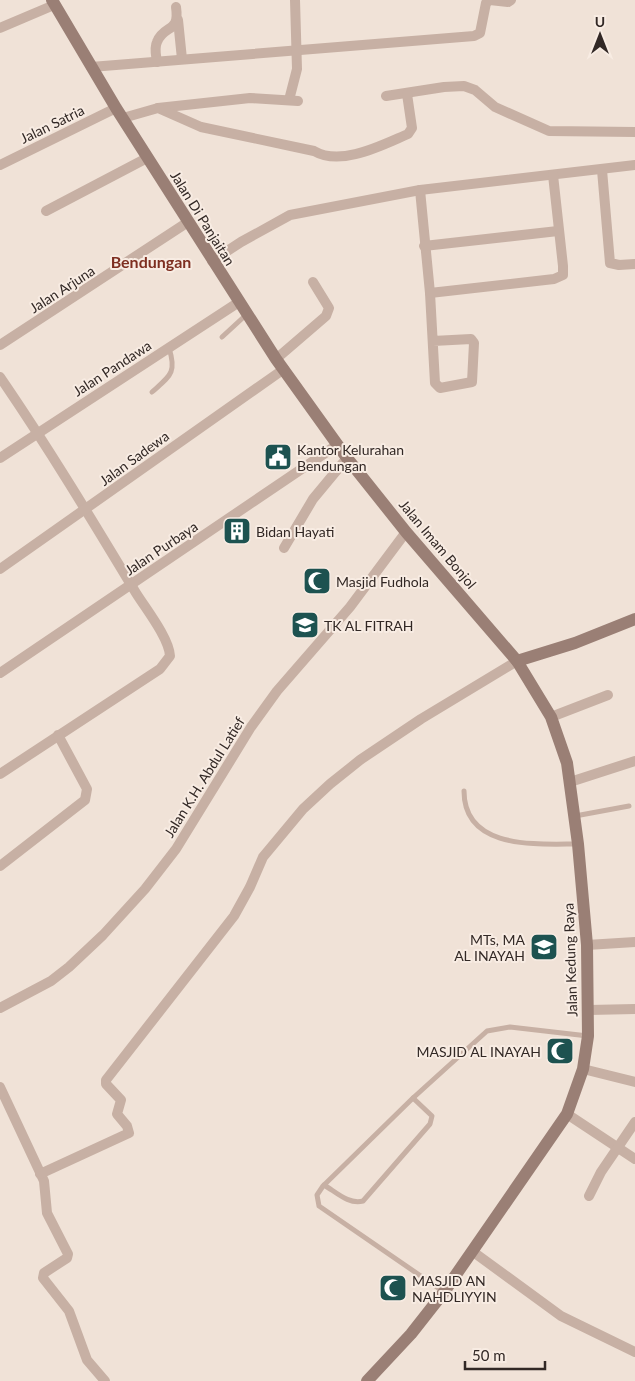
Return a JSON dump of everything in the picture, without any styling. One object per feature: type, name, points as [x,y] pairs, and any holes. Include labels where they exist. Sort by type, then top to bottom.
[{"type":"street","points":[[295,0],[297,49]]},
{"type":"street","points":[[91,67],[474,36],[480,32],[486,3],[490,0],[508,2],[512,0]]},
{"type":"street","points":[[0,28],[53,3]]},
{"type":"street","name":"Jalan Di Panjaitan","points":[[53,3],[212,261],[280,364],[337,445]]},
{"type":"street","points":[[176,7],[182,59]]},
{"type":"street","points":[[157,62],[155,47],[158,39],[176,24],[178,20]]},
{"type":"street","name":"Jalan Satria","points":[[0,165],[120,113],[250,98],[294,100],[297,49]]},
{"type":"street","points":[[386,96],[444,87],[464,86],[475,90],[495,107],[549,131],[635,132]]},
{"type":"street","points":[[158,108],[201,126],[314,150],[328,157],[348,157],[408,134],[412,128],[407,94]]},
{"type":"street","points":[[46,211],[147,158]]},
{"type":"street","points":[[212,261],[265,228],[290,215],[420,190],[635,165]]},
{"type":"street","points":[[602,170],[610,263],[619,265],[635,264]]},
{"type":"street","points":[[430,293],[560,278],[564,272],[553,176]]},
{"type":"street","points":[[420,190],[430,293],[433,341],[437,387],[472,382],[474,343],[471,339],[433,341]]},
{"type":"street","name":"Jalan Arjuna","points":[[0,345],[188,222]]},
{"type":"street","points":[[424,246],[558,231]]},
{"type":"street","name":"Jalan Sadewa","points":[[0,569],[86,511],[193,432],[280,364],[326,316],[328,308],[313,282]]},
{"type":"street","name":"Jalan Pandawa","points":[[0,458],[239,302]]},
{"type":"street","points":[[0,377],[38,433],[132,585],[169,650],[167,662],[0,774]]},
{"type":"street","name":"Jalan Imam Bonjol","points":[[337,445],[406,532],[517,661]]},
{"type":"street","name":"Jalan Purbaya","points":[[0,673],[337,445]]},
{"type":"street","points":[[284,548],[313,500],[347,458]]},
{"type":"street","name":"Jalan K.H. Abdul Latief","points":[[0,1008],[51,981],[103,935],[145,889],[176,848],[251,727],[277,691],[350,607],[406,532]]},
{"type":"street","points":[[40,1174],[129,1133],[127,1126],[117,1114],[121,1100],[106,1084],[106,1080],[234,916],[254,879],[263,857],[303,809],[360,760],[421,719],[517,661],[575,643],[635,619]]},
{"type":"street","name":"Jalan Kedung Raya","points":[[372,1379],[444,1292],[567,1114],[583,1069],[588,1036],[587,945],[578,844],[570,782],[562,744],[551,717],[517,661]]},
{"type":"street","points":[[551,717],[608,695]]},
{"type":"street","points":[[0,866],[86,800],[86,789],[58,735]]},
{"type":"street","points":[[570,782],[635,761]]},
{"type":"street","points":[[587,945],[635,942]]},
{"type":"street","points":[[588,1010],[635,1009]]},
{"type":"street","points":[[583,1069],[635,1082]]},
{"type":"street","points":[[0,1087],[46,1187],[47,1212],[68,1254],[67,1258],[44,1273],[43,1278],[69,1311],[87,1360],[105,1381]]},
{"type":"street","points":[[567,1114],[635,1159]]},
{"type":"street","points":[[588,1196],[635,1122]]},
{"type":"street","points":[[472,1251],[561,1316],[635,1352]]},
{"type":"lane","points":[[222,337],[247,314]]},
{"type":"lane","points":[[152,392],[172,374],[173,361],[169,347]]},
{"type":"lane","points":[[464,791],[464,804],[472,821],[490,834],[515,843],[578,844]]},
{"type":"lane","points":[[574,816],[629,806]]},
{"type":"lane","points":[[444,1292],[319,1206],[318,1195],[324,1185],[413,1098],[482,1035],[491,1030],[510,1027],[588,1036]]},
{"type":"lane","points":[[324,1185],[350,1201],[356,1203],[363,1201],[430,1124],[432,1116],[413,1098]]},
{"type":"place","name":"Kantor Kelurahan Bendungan","points":[[278,457]]},
{"type":"place","name":"Bidan Hayati","points":[[237,531]]},
{"type":"place","name":"Masjid Fudhola","points":[[317,581]]},
{"type":"place","name":"TK AL FITRAH","points":[[305,625]]},
{"type":"place","name":"MTs, MA AL INAYAH","points":[[544,947]]},
{"type":"place","name":"MASJID AL INAYAH","points":[[560,1051]]},
{"type":"place","name":"MASJID AN NAHDLIYYIN","points":[[393,1288]]},
{"type":"district","name":"Bendungan","points":[[151,261]]}]
